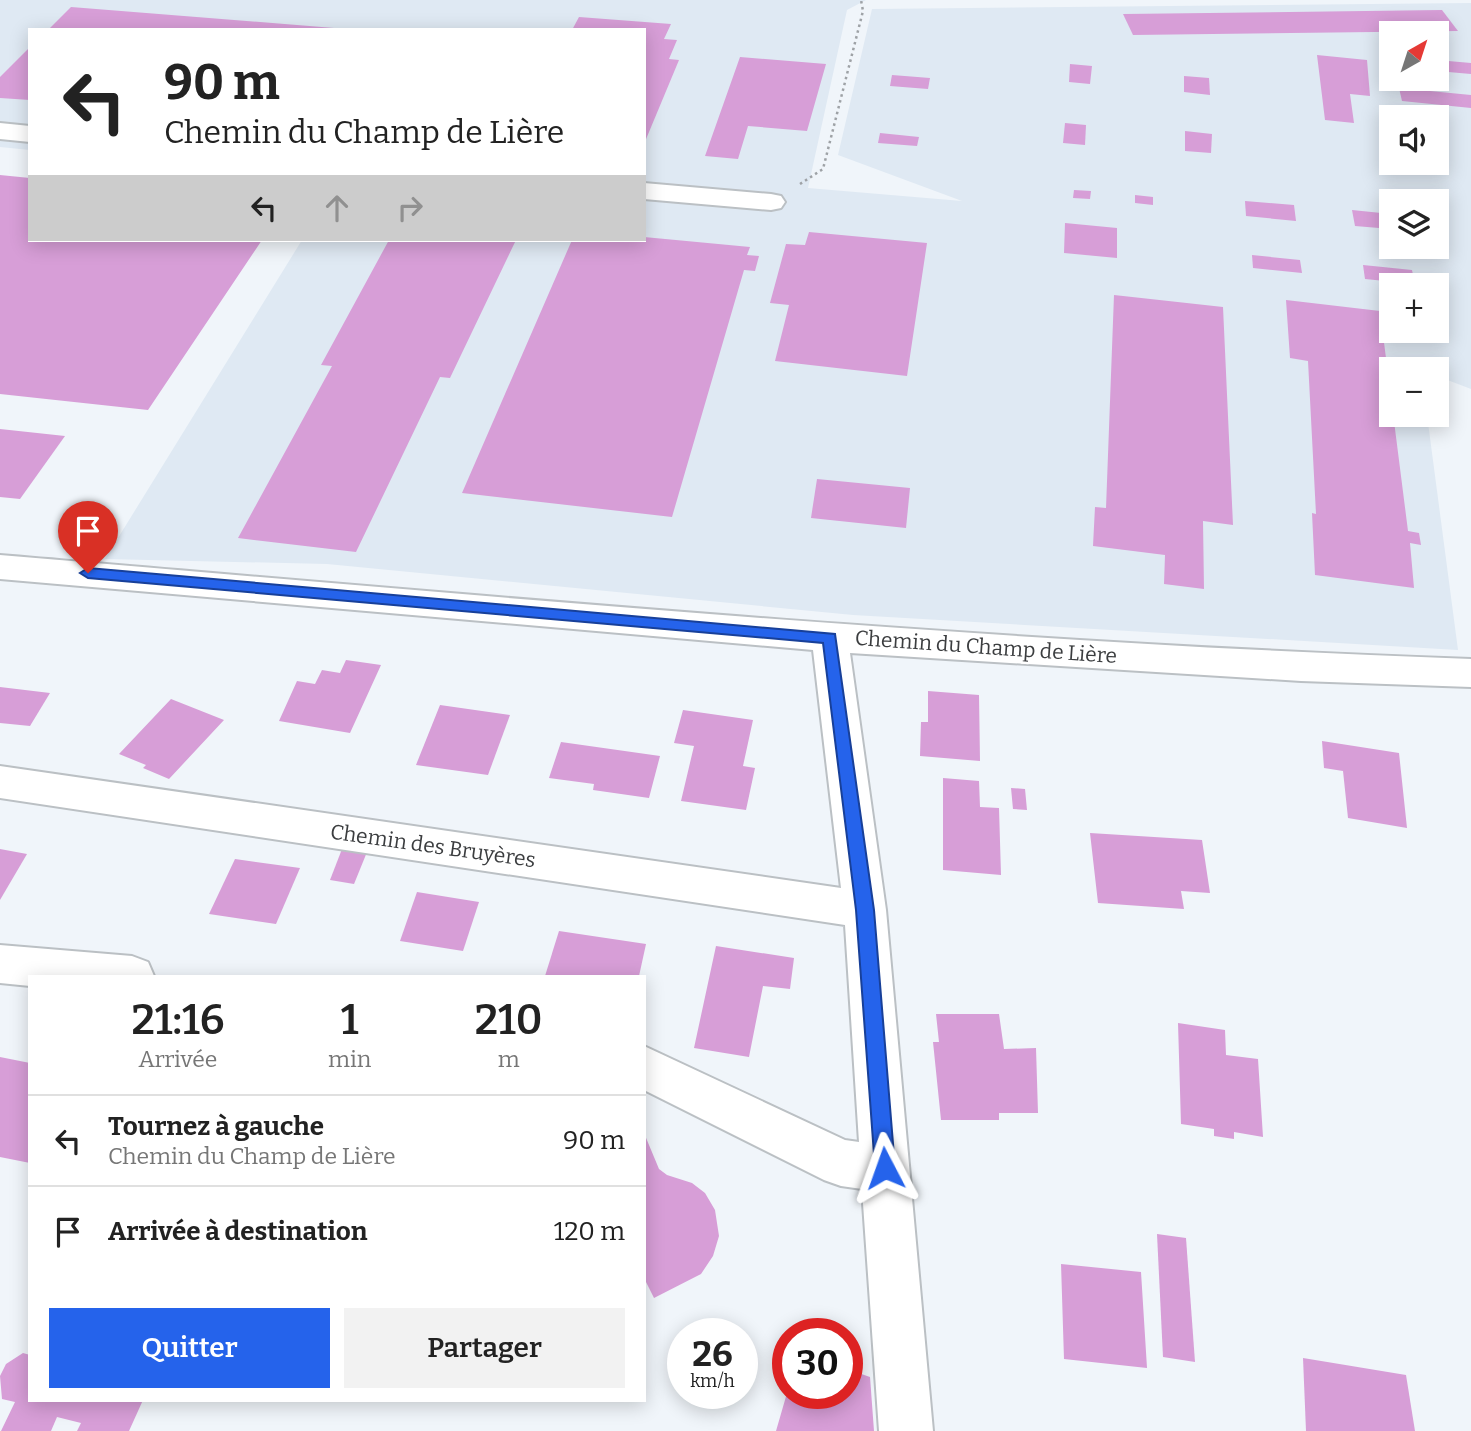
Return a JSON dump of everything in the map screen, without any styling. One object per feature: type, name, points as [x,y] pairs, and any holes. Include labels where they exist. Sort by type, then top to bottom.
[{"type":"street","points":[[0,131],[28,134]]},
{"type":"street","points":[[646,191],[771,202]]},
{"type":"street","name":"Chemin du Champ de Lière","points":[[0,567],[830,638],[1301,667],[1471,673]]},
{"type":"street","points":[[830,638],[865,910],[905,1431]]},
{"type":"street","name":"Chemin des Bruyères","points":[[0,782],[865,910]]},
{"type":"street","points":[[0,964],[121,975]]},
{"type":"street","points":[[646,1068],[841,1163],[885,1168]]},
{"type":"path","points":[[771,202],[823,169],[863,10],[861,0]]},
{"type":"shaded area","points":[[0,0],[866,0],[847,10],[808,188],[962,201],[838,155],[872,9],[1471,3],[1471,389],[1449,381],[1449,357],[1379,357],[1379,427],[1429,427],[1458,650],[853,615],[327,564],[105,559],[301,242],[646,242],[646,28],[28,28],[28,150],[0,147]]},
{"type":"building","points":[[71,7],[334,28],[50,28]]},
{"type":"building","points":[[1442,10],[1458,31],[1449,31],[1449,21],[1379,21],[1379,32],[1133,35],[1123,14]]},
{"type":"building","points":[[579,17],[671,24],[664,39],[677,40],[669,59],[679,60],[646,139],[646,28],[573,28]]},
{"type":"building","points":[[28,49],[28,100],[0,98],[0,77]]},
{"type":"building","points":[[1317,55],[1367,60],[1370,96],[1350,94],[1354,123],[1325,120]]},
{"type":"building","points":[[740,57],[826,64],[807,131],[748,126],[738,159],[705,156]]},
{"type":"building","points":[[1449,61],[1471,63],[1471,74],[1449,72]]},
{"type":"building","points":[[1070,64],[1092,66],[1090,84],[1069,82]]},
{"type":"building","points":[[892,75],[930,78],[928,89],[890,86]]},
{"type":"building","points":[[1184,76],[1209,78],[1210,95],[1184,92]]},
{"type":"building","points":[[1400,91],[1471,95],[1471,108],[1449,105],[1402,101]]},
{"type":"building","points":[[1065,123],[1086,125],[1085,145],[1063,143]]},
{"type":"building","points":[[1185,131],[1212,134],[1211,153],[1185,151]]},
{"type":"building","points":[[880,133],[919,137],[917,146],[878,143]]},
{"type":"building","points":[[0,175],[28,178],[28,242],[261,242],[148,410],[0,394]]},
{"type":"building","points":[[1074,190],[1091,191],[1090,199],[1073,198]]},
{"type":"building","points":[[1135,195],[1153,197],[1153,205],[1135,203]]},
{"type":"building","points":[[1245,201],[1294,205],[1296,221],[1246,216]]},
{"type":"building","points":[[1352,210],[1379,213],[1379,228],[1355,226]]},
{"type":"building","points":[[1065,223],[1117,228],[1117,258],[1064,253]]},
{"type":"building","points":[[809,232],[927,243],[907,376],[775,361],[789,305],[770,303],[786,244],[805,245]]},
{"type":"building","points":[[646,237],[750,247],[747,255],[759,256],[755,271],[744,270],[672,517],[462,493],[571,242],[646,242]]},
{"type":"building","points":[[388,242],[515,242],[450,378],[440,377],[356,552],[238,538],[332,366],[321,365]]},
{"type":"building","points":[[1252,255],[1300,260],[1302,273],[1253,268]]},
{"type":"building","points":[[1363,265],[1412,270],[1413,273],[1379,273],[1379,280],[1365,279]]},
{"type":"building","points":[[1114,295],[1223,307],[1233,525],[1203,521],[1204,589],[1164,584],[1165,555],[1093,546],[1095,507],[1106,508]]},
{"type":"building","points":[[1286,300],[1379,311],[1379,343],[1384,343],[1386,357],[1379,357],[1379,427],[1395,427],[1408,531],[1419,533],[1421,545],[1410,543],[1414,588],[1315,575],[1312,513],[1316,514],[1308,361],[1290,358]]},
{"type":"building","points":[[0,429],[65,436],[20,499],[0,497]]},
{"type":"building","points":[[817,479],[910,488],[906,528],[811,518]]},
{"type":"building","points":[[346,660],[381,665],[350,733],[279,721],[297,681],[315,684],[322,670],[340,673]]},
{"type":"building","points":[[0,687],[50,693],[30,726],[0,723]]},
{"type":"building","points":[[928,691],[979,695],[980,761],[920,756],[921,722],[928,722]]},
{"type":"building","points":[[171,699],[224,720],[169,779],[143,768],[146,765],[119,754]]},
{"type":"building","points":[[440,705],[510,715],[488,775],[416,765]]},
{"type":"building","points":[[683,710],[753,720],[743,766],[755,768],[746,810],[681,801],[694,746],[674,743]]},
{"type":"building","points":[[1322,741],[1399,753],[1407,828],[1348,818],[1343,771],[1324,768]]},
{"type":"building","points":[[561,742],[660,756],[649,798],[593,790],[594,784],[549,778]]},
{"type":"building","points":[[943,778],[979,781],[980,807],[999,808],[1001,875],[943,870]]},
{"type":"building","points":[[1011,788],[1025,789],[1027,810],[1013,809]]},
{"type":"building","points":[[1090,833],[1202,840],[1210,893],[1181,891],[1184,909],[1098,903]]},
{"type":"building","points":[[0,849],[27,854],[0,900]]},
{"type":"building","points":[[342,849],[367,852],[354,884],[330,880]]},
{"type":"building","points":[[235,859],[300,868],[276,924],[209,914]]},
{"type":"building","points":[[417,892],[479,902],[463,951],[400,941]]},
{"type":"building","points":[[559,931],[646,944],[639,975],[545,975]]},
{"type":"building","points":[[716,946],[794,958],[790,989],[763,986],[749,1057],[694,1048]]},
{"type":"building","points":[[936,1014],[999,1014],[1004,1049],[1036,1048],[1038,1113],[999,1113],[999,1120],[941,1120],[933,1042],[939,1042]]},
{"type":"building","points":[[1178,1023],[1225,1030],[1226,1055],[1258,1059],[1263,1137],[1234,1132],[1234,1139],[1214,1136],[1214,1129],[1181,1124]]},
{"type":"building","points":[[0,1057],[28,1063],[28,1163],[0,1157]]},
{"type":"building","points":[[646,1138],[659,1169],[667,1175],[692,1183],[705,1193],[715,1210],[719,1236],[713,1256],[701,1274],[654,1298],[646,1282]]},
{"type":"building","points":[[1157,1234],[1186,1238],[1195,1362],[1163,1357]]},
{"type":"building","points":[[1061,1264],[1141,1272],[1147,1368],[1064,1359]]},
{"type":"building","points":[[23,1353],[28,1354],[28,1402],[142,1402],[129,1431],[77,1431],[81,1423],[57,1417],[51,1431],[1,1431],[15,1402],[2,1399],[0,1376],[6,1364]]},
{"type":"building","points":[[1303,1358],[1406,1375],[1415,1431],[1306,1431]]},
{"type":"building","points":[[863,1375],[870,1377],[874,1431],[776,1431],[782,1409],[863,1409]]},
{"type":"route","points":[[88,573],[830,638],[865,910],[885,1168]]}]
